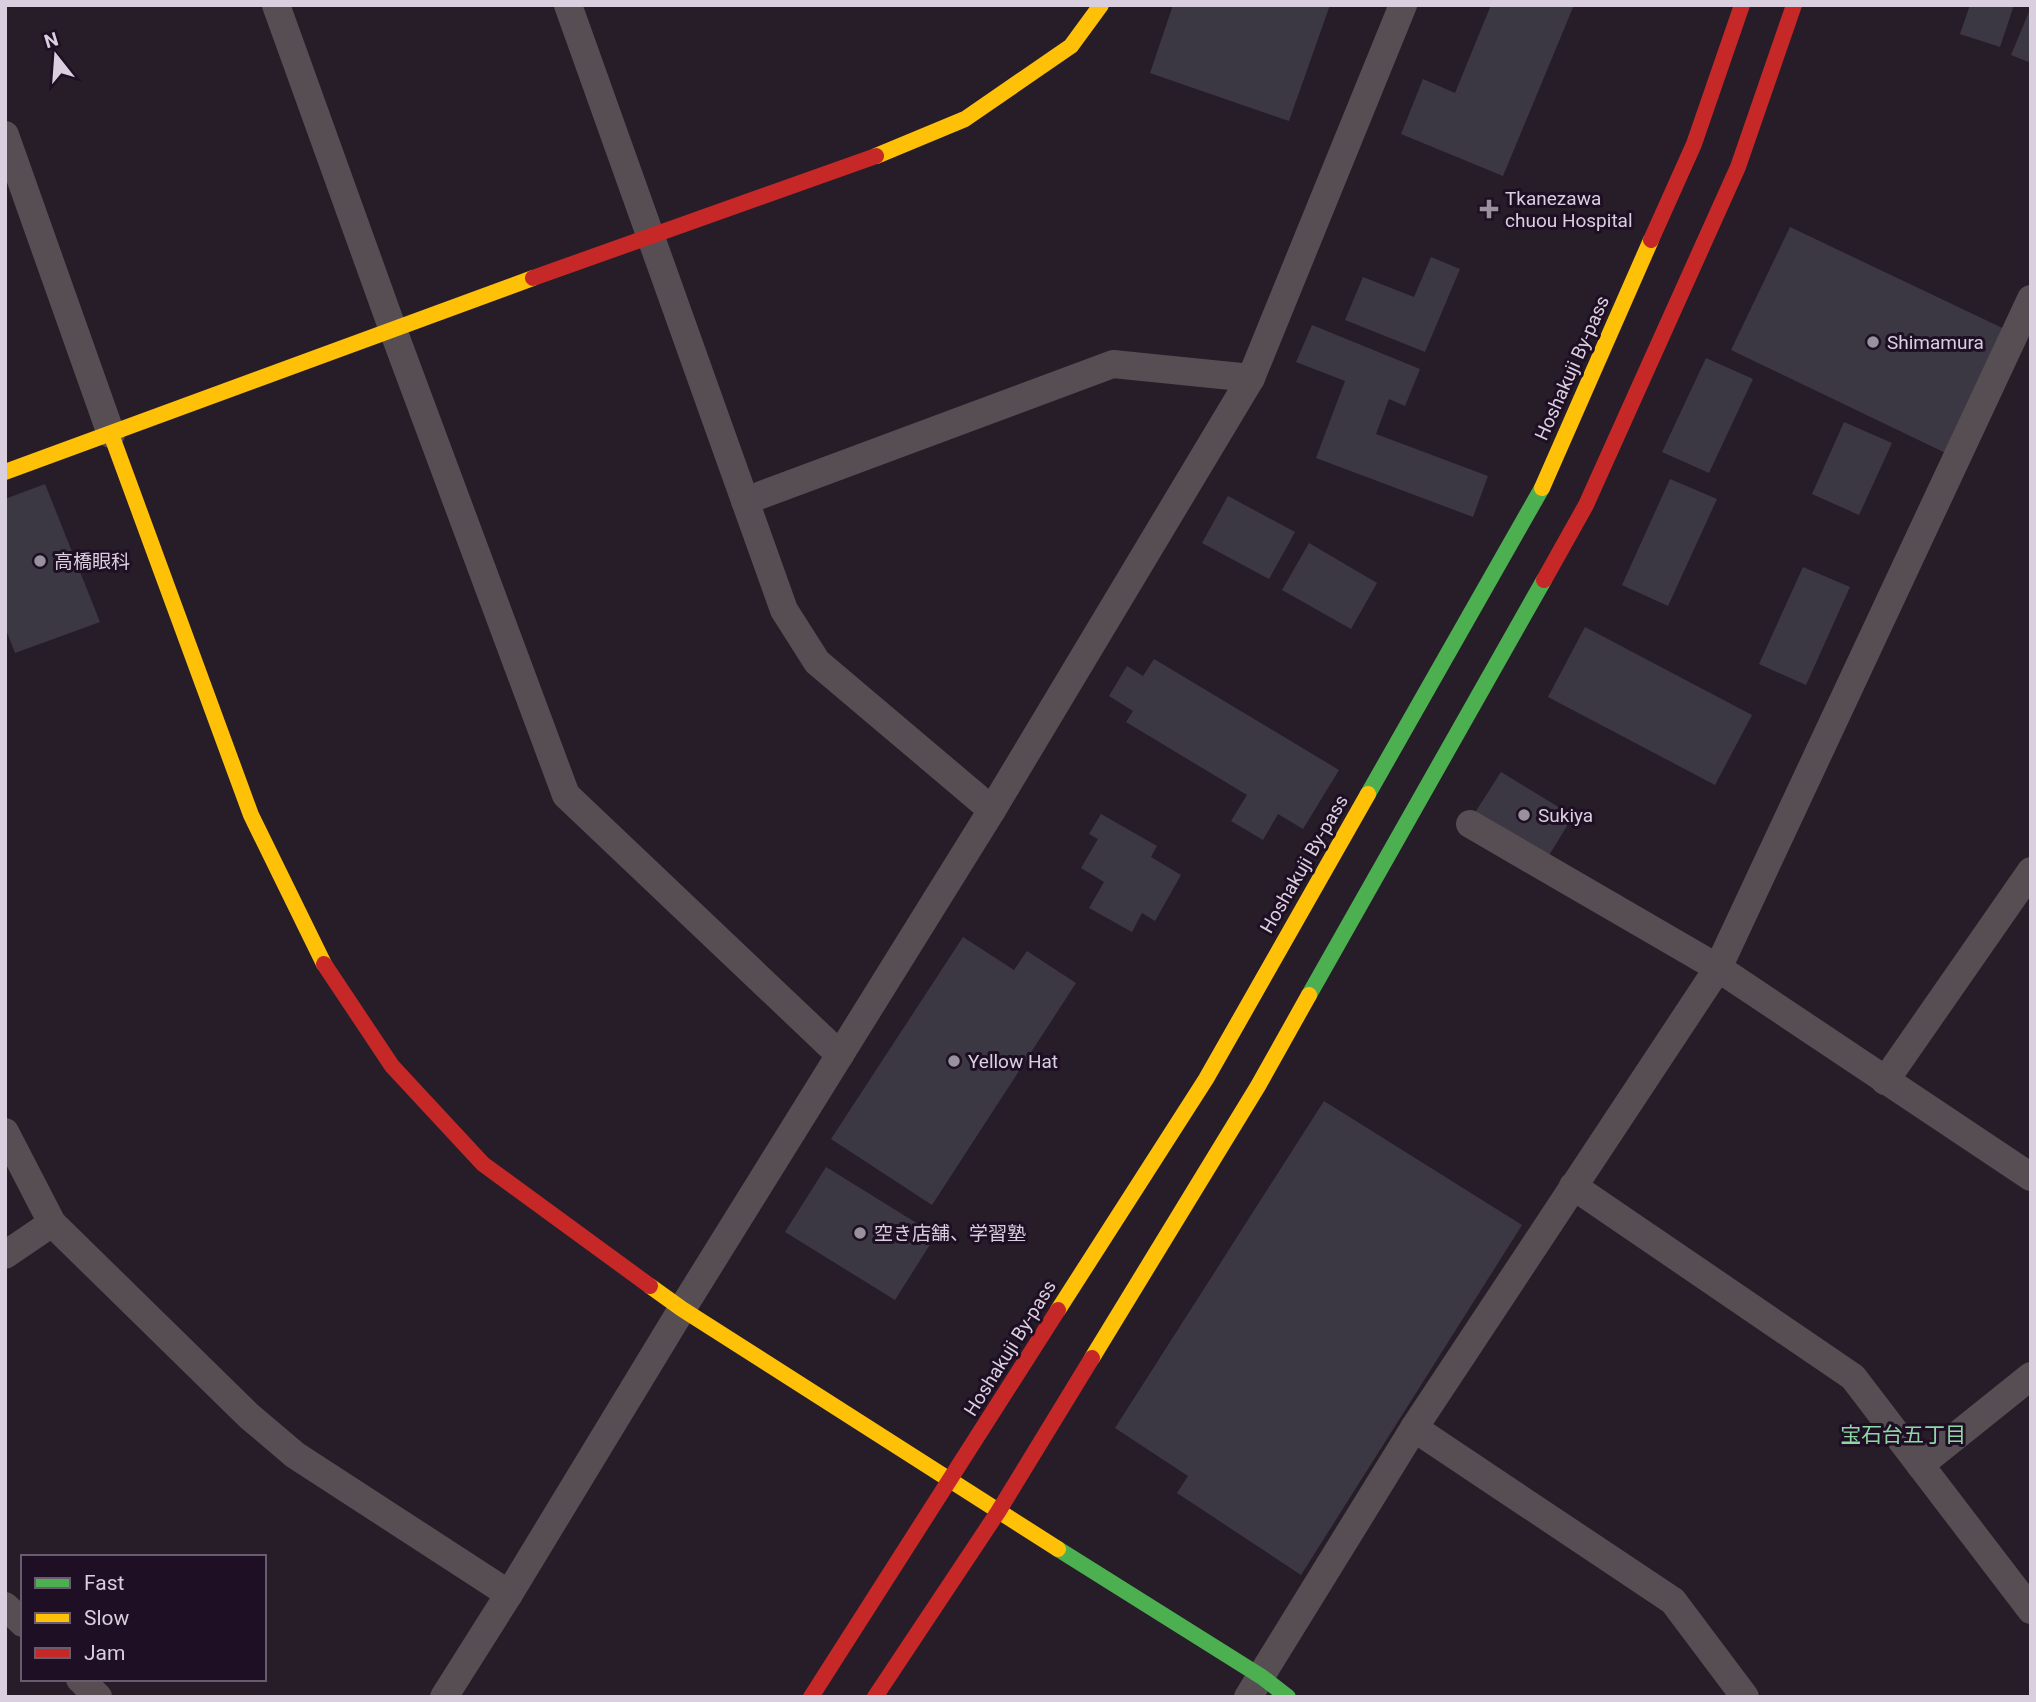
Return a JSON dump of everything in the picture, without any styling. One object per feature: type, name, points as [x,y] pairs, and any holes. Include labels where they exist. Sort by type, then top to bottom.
[{"type":"main road","points":[[5,472],[651,235],[856,164],[965,119],[1071,46],[1101,5]]},
{"type":"main road","name":"Hoshakuji By-pass","points":[[811,1697],[1206,1079],[1543,486],[1694,144],[1742,5]]},
{"type":"main road","points":[[875,1697],[998,1512],[1258,1086],[1586,505],[1738,167],[1794,5]]},
{"type":"main road","points":[[111,434],[251,815],[322,961],[392,1066],[483,1164],[682,1309],[998,1512],[1255,1687],[1288,1697]]},
{"type":"street","points":[[276,5],[393,330],[566,795],[840,1055]]},
{"type":"street","points":[[568,5],[784,610],[817,662],[992,810]]},
{"type":"street","points":[[444,1697],[992,810],[1251,378],[1403,5]]},
{"type":"street","points":[[5,135],[111,434]]},
{"type":"street","points":[[1255,1687],[1414,1428],[1718,968],[2031,299]]},
{"type":"street","points":[[745,501],[1113,364],[1251,378]]},
{"type":"street","points":[[1470,824],[1718,968],[2031,1177]]},
{"type":"street","points":[[1885,1081],[2031,871]]},
{"type":"street","points":[[5,1132],[52,1223],[248,1416],[295,1455],[509,1594]]},
{"type":"street","points":[[1573,1186],[1853,1377],[2031,1610]]},
{"type":"street","points":[[5,1255],[52,1223]]},
{"type":"street","points":[[1920,1465],[2031,1376]]},
{"type":"street","points":[[1414,1428],[1673,1601],[1745,1697]]},
{"type":"street","points":[[5,1606],[21,1621]]},
{"type":"street","points":[[82,1681],[98,1697]]},
{"type":"building","points":[[1173,5],[1330,5],[1289,121],[1150,73]]},
{"type":"building","points":[[1491,5],[1574,5],[1503,176],[1401,134],[1423,79],[1455,93]]},
{"type":"building","points":[[1970,5],[2014,5],[2000,47],[1960,34]]},
{"type":"building","points":[[2031,7],[2031,63],[2011,55]]},
{"type":"building","name":"Shimamura","points":[[1790,227],[2015,334],[1956,458],[1731,350]]},
{"type":"building","points":[[1431,257],[1460,269],[1425,352],[1345,320],[1363,277],[1414,297]]},
{"type":"building","points":[[1312,325],[1420,369],[1405,406],[1389,399],[1376,434],[1488,476],[1473,517],[1316,458],[1345,381],[1296,362]]},
{"type":"building","points":[[1706,358],[1753,379],[1709,473],[1662,452]]},
{"type":"building","points":[[1844,422],[1892,443],[1859,515],[1812,494]]},
{"type":"building","points":[[1670,479],[1717,499],[1668,606],[1622,585]]},
{"type":"building","name":"高橋眼科","points":[[45,484],[100,622],[15,653],[5,627],[5,499]]},
{"type":"building","points":[[1228,496],[1295,532],[1269,579],[1202,543]]},
{"type":"building","points":[[1309,543],[1377,583],[1351,629],[1282,590]]},
{"type":"building","points":[[1803,567],[1850,587],[1806,685],[1759,664]]},
{"type":"building","points":[[1585,627],[1752,715],[1715,785],[1548,697]]},
{"type":"building","points":[[1154,659],[1339,770],[1303,829],[1278,814],[1263,840],[1231,821],[1247,795],[1126,722],[1133,711],[1109,696],[1127,666],[1143,676]]},
{"type":"building","name":"Sukiya","points":[[1501,772],[1573,816],[1548,857],[1474,814]]},
{"type":"building","points":[[1101,814],[1157,846],[1151,857],[1181,875],[1155,921],[1142,913],[1132,932],[1089,908],[1104,882],[1081,868],[1098,839],[1089,834]]},
{"type":"building","name":"Yellow Hat","points":[[963,937],[1014,970],[1027,951],[1076,983],[932,1205],[831,1139]]},
{"type":"building","points":[[1324,1101],[1522,1225],[1301,1575],[1177,1493],[1188,1476],[1115,1428]]},
{"type":"building","name":"空き店舗、学習塾","points":[[826,1167],[936,1235],[895,1300],[785,1232]]},
{"type":"traffic: fast","points":[[1368,794],[1542,488]]},
{"type":"traffic: fast","points":[[1309,995],[1544,580]]},
{"type":"traffic: fast","points":[[1058,1549],[1262,1677],[1288,1697]]},
{"type":"traffic: slow","points":[[876,156],[965,119],[1071,46],[1101,5]]},
{"type":"traffic: slow","points":[[1542,488],[1651,240]]},
{"type":"traffic: slow","points":[[5,472],[533,278]]},
{"type":"traffic: slow","points":[[111,434],[251,815],[324,964]]},
{"type":"traffic: slow","points":[[1058,1310],[1206,1079],[1368,794]]},
{"type":"traffic: slow","points":[[1092,1358],[1258,1086],[1309,995]]},
{"type":"traffic: slow","points":[[650,1286],[1058,1549]]},
{"type":"traffic: jam","points":[[1651,240],[1694,144],[1742,5]]},
{"type":"traffic: jam","points":[[1544,580],[1586,505],[1738,167],[1794,5]]},
{"type":"traffic: jam","points":[[533,278],[876,156]]},
{"type":"traffic: jam","points":[[324,964],[392,1066],[483,1164],[650,1286]]},
{"type":"traffic: jam","points":[[811,1697],[1058,1310]]},
{"type":"traffic: jam","points":[[875,1697],[998,1512],[1092,1358]]},
{"type":"place","name":"Tkanezawa chuou Hospital","points":[[1489,209]]},
{"type":"place","name":"Shimamura","points":[[1873,342]]},
{"type":"place","name":"高橋眼科","points":[[40,561]]},
{"type":"place","name":"Sukiya","points":[[1524,815]]},
{"type":"place","name":"Yellow Hat","points":[[954,1061]]},
{"type":"place","name":"空き店舗、学習塾","points":[[860,1233]]},
{"type":"district","name":"宝石台五丁目","points":[[1903,1435]]}]
